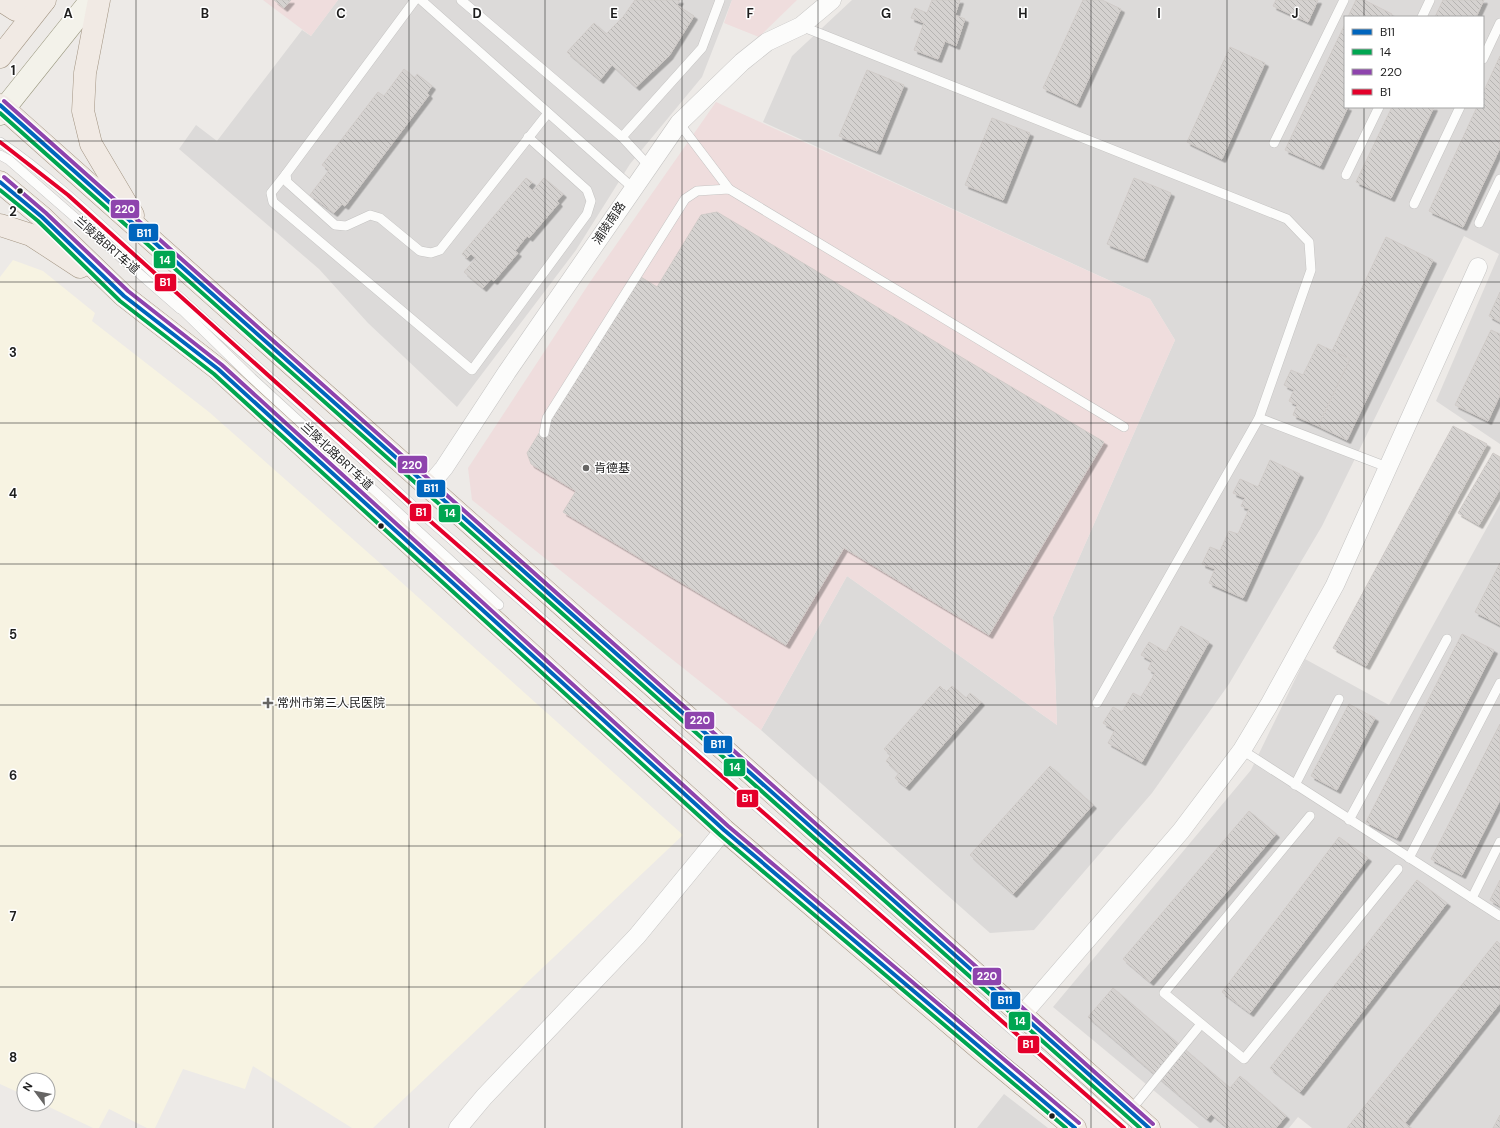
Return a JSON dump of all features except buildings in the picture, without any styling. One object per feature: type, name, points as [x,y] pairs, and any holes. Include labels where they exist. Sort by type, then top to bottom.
[{"type":"main road","points":[[5,0],[5,2],[16,10],[45,1]]},
{"type":"main road","points":[[91,0],[1,109],[144,233],[1022,1015],[1127,1119],[1149,1128]]},
{"type":"main road","points":[[100,0],[85,73],[84,111],[91,144],[144,233]]},
{"type":"main road","points":[[0,57],[45,1]]},
{"type":"main road","points":[[0,182],[42,217],[124,296]]},
{"type":"main road","points":[[0,225],[31,235],[124,296],[218,369],[304,449],[724,830],[981,1050],[1075,1128]]},
{"type":"street","name":"浦陵南路","points":[[428,487],[444,468],[648,165],[679,123],[742,62],[767,42],[801,26],[832,0]]},
{"type":"street","points":[[1022,1015],[1181,831],[1242,750],[1269,705],[1334,585],[1478,268]]},
{"type":"street","points":[[458,1128],[637,936],[724,830]]},
{"type":"lane","points":[[415,0],[271,193],[273,202],[472,370],[587,214],[591,201],[587,190],[528,137]]},
{"type":"lane","points":[[421,0],[633,188]]},
{"type":"lane","points":[[461,0],[622,136],[648,165]]},
{"type":"lane","points":[[622,136],[702,48],[720,0]]},
{"type":"lane","points":[[1274,143],[1344,0]]},
{"type":"lane","points":[[1422,16],[1430,0]]},
{"type":"lane","points":[[1484,57],[1500,24]]},
{"type":"lane","points":[[801,26],[1287,219],[1309,242],[1311,270],[1259,418],[1096,703]]},
{"type":"lane","points":[[1346,175],[1379,108]]},
{"type":"lane","points":[[1414,204],[1460,108]]},
{"type":"lane","points":[[286,174],[287,182],[335,225],[346,226],[370,215],[380,218],[420,251],[431,253],[440,250],[548,113]]},
{"type":"lane","points":[[679,123],[729,189],[1124,427]]},
{"type":"lane","name":"兰陵北路BRT车道","points":[[0,142],[18,154],[64,193],[433,524],[1127,1119]]},
{"type":"lane","name":"兰陵路BRT车道","points":[[0,155],[15,165],[177,305],[304,449]]},
{"type":"lane","points":[[1479,223],[1500,179]]},
{"type":"lane","points":[[544,433],[547,418],[685,199],[698,191],[729,189]]},
{"type":"lane","name":"兰陵北路BRT车道","points":[[177,305],[252,378],[499,605]]},
{"type":"lane","points":[[1259,418],[1388,468]]},
{"type":"lane","points":[[1349,820],[1447,639]]},
{"type":"lane","points":[[1409,858],[1500,682]]},
{"type":"lane","points":[[1295,785],[1339,699]]},
{"type":"lane","points":[[1242,750],[1500,916]]},
{"type":"lane","points":[[1310,816],[1164,993],[1244,1059],[1398,869]]},
{"type":"lane","points":[[1472,898],[1500,842]]},
{"type":"lane","points":[[1127,1119],[1201,1024]]},
{"type":"shaded area","points":[[263,0],[338,0],[311,36]]},
{"type":"shaded area","points":[[338,0],[732,0],[702,77],[630,164],[576,250],[457,407],[368,323],[319,269],[179,149],[196,125],[217,141],[302,30],[311,36]]},
{"type":"shaded area","points":[[732,0],[797,0],[759,37],[724,23]]},
{"type":"shaded area","points":[[852,0],[1500,0],[1500,444],[1436,401],[1499,254],[1464,236],[1322,526],[1229,684],[1152,793],[1034,930],[990,933],[761,730],[847,576],[1057,725],[1053,617],[1175,340],[1150,299],[763,122],[792,56]]},
{"type":"shaded area","points":[[716,102],[1150,299],[1175,340],[1053,617],[1057,725],[847,576],[761,730],[472,500],[468,468],[590,282]]},
{"type":"shaded area","name":"常州市第三人民医院","points":[[13,260],[43,271],[95,313],[92,321],[209,412],[683,835],[373,1128],[352,1128],[253,1066],[245,1089],[183,1069],[155,1128],[147,1128],[109,1109],[99,1128],[93,1128],[56,1110],[56,1072],[16,1072],[16,1091],[0,1084],[0,277]]},
{"type":"shaded area","points":[[1500,504],[1500,1128],[1312,1128],[1298,1117],[1289,1128],[1199,1128],[1053,1007],[1251,770],[1305,659],[1389,705]]},
{"type":"shaded area","points":[[1004,1094],[1048,1128],[977,1128]]},
{"type":"transit line","name":"220","points":[[4,101],[1153,1124]]},
{"type":"transit line","name":"B11","points":[[0,105],[1149,1128]]},
{"type":"transit line","name":"14","points":[[0,113],[1140,1128]]},
{"type":"transit line","name":"B1","points":[[0,142],[68,195],[421,513],[1124,1128]]},
{"type":"transit line","name":"220","points":[[4,177],[46,213],[128,291],[222,365],[728,826],[1079,1123]]},
{"type":"transit line","name":"B11","points":[[0,182],[42,217],[124,296],[218,369],[724,830],[1075,1128]]},
{"type":"transit line","name":"14","points":[[0,190],[38,221],[120,301],[214,374],[720,835],[1066,1128]]},
{"type":"place","name":"肯德基","points":[[586,468]]},
{"type":"place","name":"常州市第三人民医院","points":[[268,703]]}]
